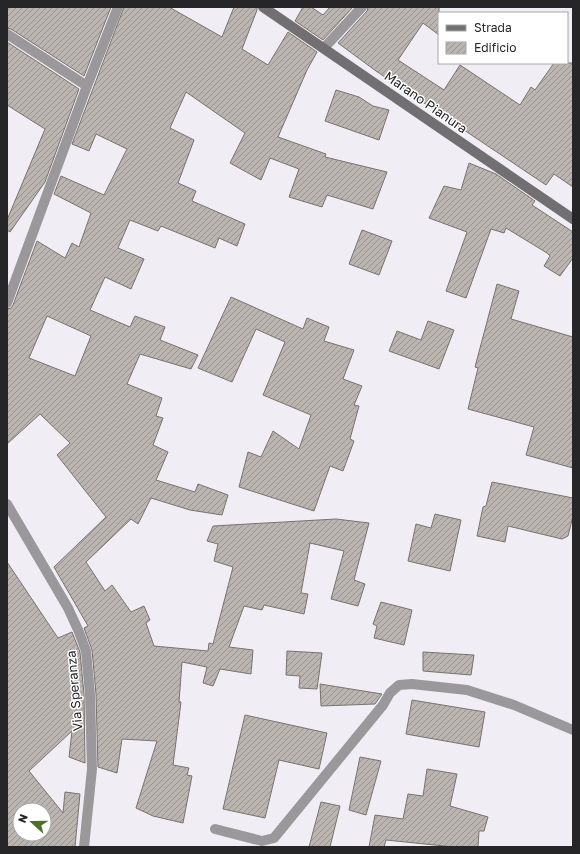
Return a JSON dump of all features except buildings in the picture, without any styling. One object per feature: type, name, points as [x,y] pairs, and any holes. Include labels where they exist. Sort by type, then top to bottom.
[{"type":"street","points":[[7,302],[118,7]]},
{"type":"street","name":"Marano Pianura","points":[[263,7],[573,219]]},
{"type":"street","points":[[324,48],[362,7]]},
{"type":"street","points":[[7,34],[87,86]]},
{"type":"street","name":"Via Speranza","points":[[7,504],[68,608],[86,651],[90,694],[92,769],[84,847]]},
{"type":"street","points":[[215,829],[262,841],[274,838],[383,705],[390,693],[399,685],[412,684],[467,690],[514,705],[573,730]]}]
